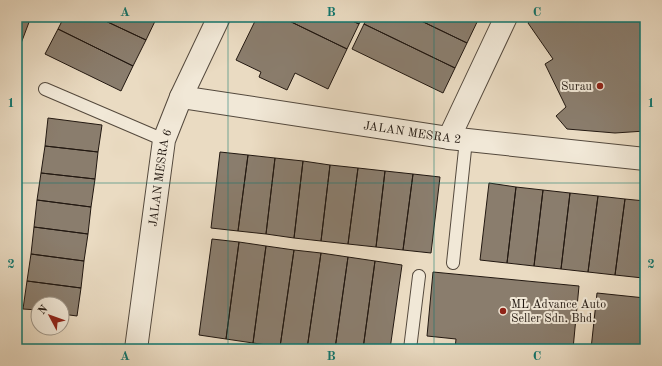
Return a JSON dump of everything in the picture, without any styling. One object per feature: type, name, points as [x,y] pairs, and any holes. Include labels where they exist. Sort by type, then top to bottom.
[{"type":"street","name":"JALAN MESRA 6","points":[[136,349],[164,140],[181,97],[219,17]]},
{"type":"street","points":[[458,139],[506,17]]},
{"type":"street","name":"JALAN MESRA 2","points":[[181,97],[458,139],[645,160]]},
{"type":"lane","points":[[45,89],[164,140]]},
{"type":"lane","points":[[453,263],[458,139]]},
{"type":"lane","points":[[410,349],[419,276]]},
{"type":"building","points":[[17,17],[31,17],[17,54]]},
{"type":"building","points":[[64,17],[97,17],[146,40],[133,66],[58,29]]},
{"type":"building","points":[[97,17],[157,17],[146,40]]},
{"type":"building","points":[[257,17],[281,17],[347,49],[328,89],[295,73],[287,90],[259,77],[261,72],[236,60]]},
{"type":"building","points":[[281,17],[344,17],[359,24],[347,49]]},
{"type":"building","points":[[344,17],[363,17],[359,24]]},
{"type":"building","points":[[368,17],[413,17],[467,43],[455,68],[364,24]]},
{"type":"building","points":[[413,17],[476,17],[479,18],[467,43]]},
{"type":"building","name":"Surau","points":[[533,17],[645,17],[645,131],[615,133],[567,129],[556,116],[566,107],[545,64],[553,59],[528,23]]},
{"type":"building","points":[[364,24],[455,68],[443,93],[352,49]]},
{"type":"building","points":[[58,29],[133,66],[121,91],[45,54]]},
{"type":"building","points":[[48,118],[102,125],[98,152],[45,146]]},
{"type":"building","points":[[45,146],[98,152],[95,179],[41,173]]},
{"type":"building","points":[[220,152],[248,155],[238,231],[211,228]]},
{"type":"building","points":[[248,155],[275,158],[266,234],[238,231]]},
{"type":"building","points":[[275,158],[303,161],[294,238],[266,234]]},
{"type":"building","points":[[303,161],[330,165],[321,241],[294,238]]},
{"type":"building","points":[[330,165],[358,168],[348,244],[321,241]]},
{"type":"building","points":[[358,168],[385,171],[376,247],[348,244]]},
{"type":"building","points":[[385,171],[413,174],[403,250],[376,247]]},
{"type":"building","points":[[41,173],[95,179],[91,207],[37,200]]},
{"type":"building","points":[[413,174],[440,177],[431,253],[403,250]]},
{"type":"building","points":[[489,183],[516,187],[507,263],[480,260]]},
{"type":"building","points":[[516,187],[543,190],[534,266],[507,263]]},
{"type":"building","points":[[543,190],[570,193],[561,269],[534,266]]},
{"type":"building","points":[[570,193],[598,196],[588,272],[561,269]]},
{"type":"building","points":[[598,196],[625,199],[615,275],[588,272]]},
{"type":"building","points":[[625,199],[645,201],[645,262],[643,278],[615,275]]},
{"type":"building","points":[[37,200],[91,207],[88,234],[34,227]]},
{"type":"building","points":[[34,227],[88,234],[84,261],[31,254]]},
{"type":"building","points":[[212,239],[239,242],[226,339],[199,335]]},
{"type":"building","points":[[239,242],[266,246],[253,343],[226,339]]},
{"type":"building","points":[[266,246],[294,250],[280,347],[253,343]]},
{"type":"building","points":[[294,250],[321,253],[307,349],[280,347]]},
{"type":"building","points":[[321,253],[348,257],[335,349],[307,349]]},
{"type":"building","points":[[31,254],[84,261],[81,288],[27,281]]},
{"type":"building","points":[[348,257],[375,261],[363,349],[335,349]]},
{"type":"building","points":[[375,261],[402,265],[390,349],[363,349]]},
{"type":"building","name":"ML Advance Auto Seller Sdn. Bhd.","points":[[433,272],[579,286],[573,349],[455,349],[456,339],[427,336]]},
{"type":"building","points":[[27,281],[81,288],[77,316],[70,315],[70,296],[30,296],[30,309],[23,309]]},
{"type":"building","points":[[597,293],[645,298],[645,349],[591,349]]},
{"type":"place","name":"Surau","points":[[600,86]]},
{"type":"place","name":"ML Advance Auto Seller Sdn. Bhd.","points":[[503,311]]}]
